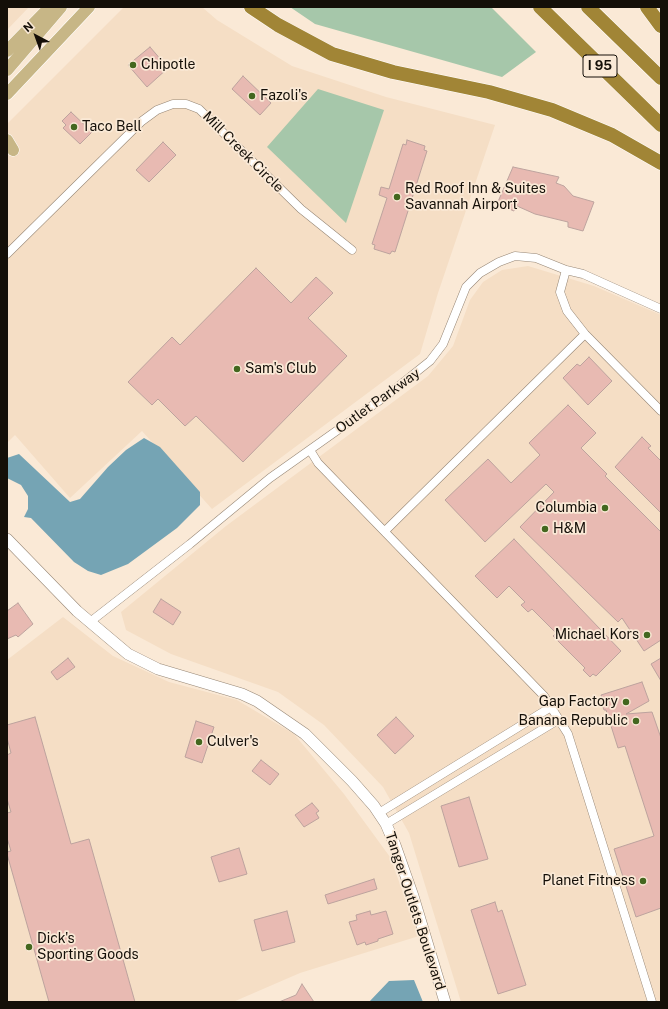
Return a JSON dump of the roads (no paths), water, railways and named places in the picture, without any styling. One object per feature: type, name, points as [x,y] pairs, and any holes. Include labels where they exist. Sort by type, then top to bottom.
[{"type":"highway","points":[[251,7],[278,25],[332,54],[393,72],[489,92],[552,110],[612,135],[661,163]]},
{"type":"highway","name":"I 95","points":[[540,7],[661,125]]},
{"type":"highway","name":"I 95","points":[[588,7],[661,78]]},
{"type":"highway","points":[[647,7],[661,26]]},
{"type":"main road","points":[[7,51],[50,7]]},
{"type":"main road","points":[[7,70],[60,7]]},
{"type":"main road","points":[[7,101],[10,91],[89,7]]},
{"type":"street","name":"Mill Creek Circle","points":[[7,254],[142,121],[157,110],[173,104],[186,104],[199,109],[300,209],[352,250]]},
{"type":"street","name":"Outlet Parkway","points":[[90,622],[190,544],[270,478],[413,376],[430,361],[443,344],[466,287],[480,273],[498,262],[515,256],[536,258],[566,270],[583,274],[661,309]]},
{"type":"street","points":[[566,270],[560,292],[567,311],[585,334],[661,411]]},
{"type":"street","points":[[385,531],[585,334]]},
{"type":"street","points":[[310,450],[318,463],[533,686],[551,707],[568,734],[652,1002]]},
{"type":"street","name":"Tanger Outlets Boulevard","points":[[7,539],[57,592],[113,643],[141,662],[172,674],[242,694],[276,712],[317,745],[366,796],[386,824],[413,896],[445,1002]]},
{"type":"street","points":[[379,813],[551,707]]},
{"type":"street","points":[[386,824],[558,720]]},
{"type":"water","points":[[144,438],[160,447],[200,492],[200,505],[177,528],[128,564],[101,575],[88,571],[74,562],[31,518],[24,517],[28,509],[28,496],[21,485],[7,478],[7,458],[19,454],[70,502],[80,499],[108,467],[126,450]]},
{"type":"water","points":[[414,980],[423,1002],[369,1002],[389,981]]},
{"type":"place","name":"Chipotle","points":[[133,65]]},
{"type":"place","name":"Fazoli's","points":[[252,96]]},
{"type":"place","name":"Taco Bell","points":[[74,127]]},
{"type":"place","name":"Red Roof Inn & Suites Savannah Airport","points":[[397,197]]},
{"type":"place","name":"Sam's Club","points":[[237,369]]},
{"type":"place","name":"Columbia","points":[[605,508]]},
{"type":"place","name":"H&M","points":[[545,529]]},
{"type":"place","name":"Michael Kors","points":[[647,635]]},
{"type":"place","name":"Gap Factory","points":[[626,702]]},
{"type":"place","name":"Banana Republic","points":[[636,721]]},
{"type":"place","name":"Culver's","points":[[199,742]]},
{"type":"place","name":"Planet Fitness","points":[[643,881]]},
{"type":"place","name":"Dick's Sporting Goods","points":[[29,947]]}]
